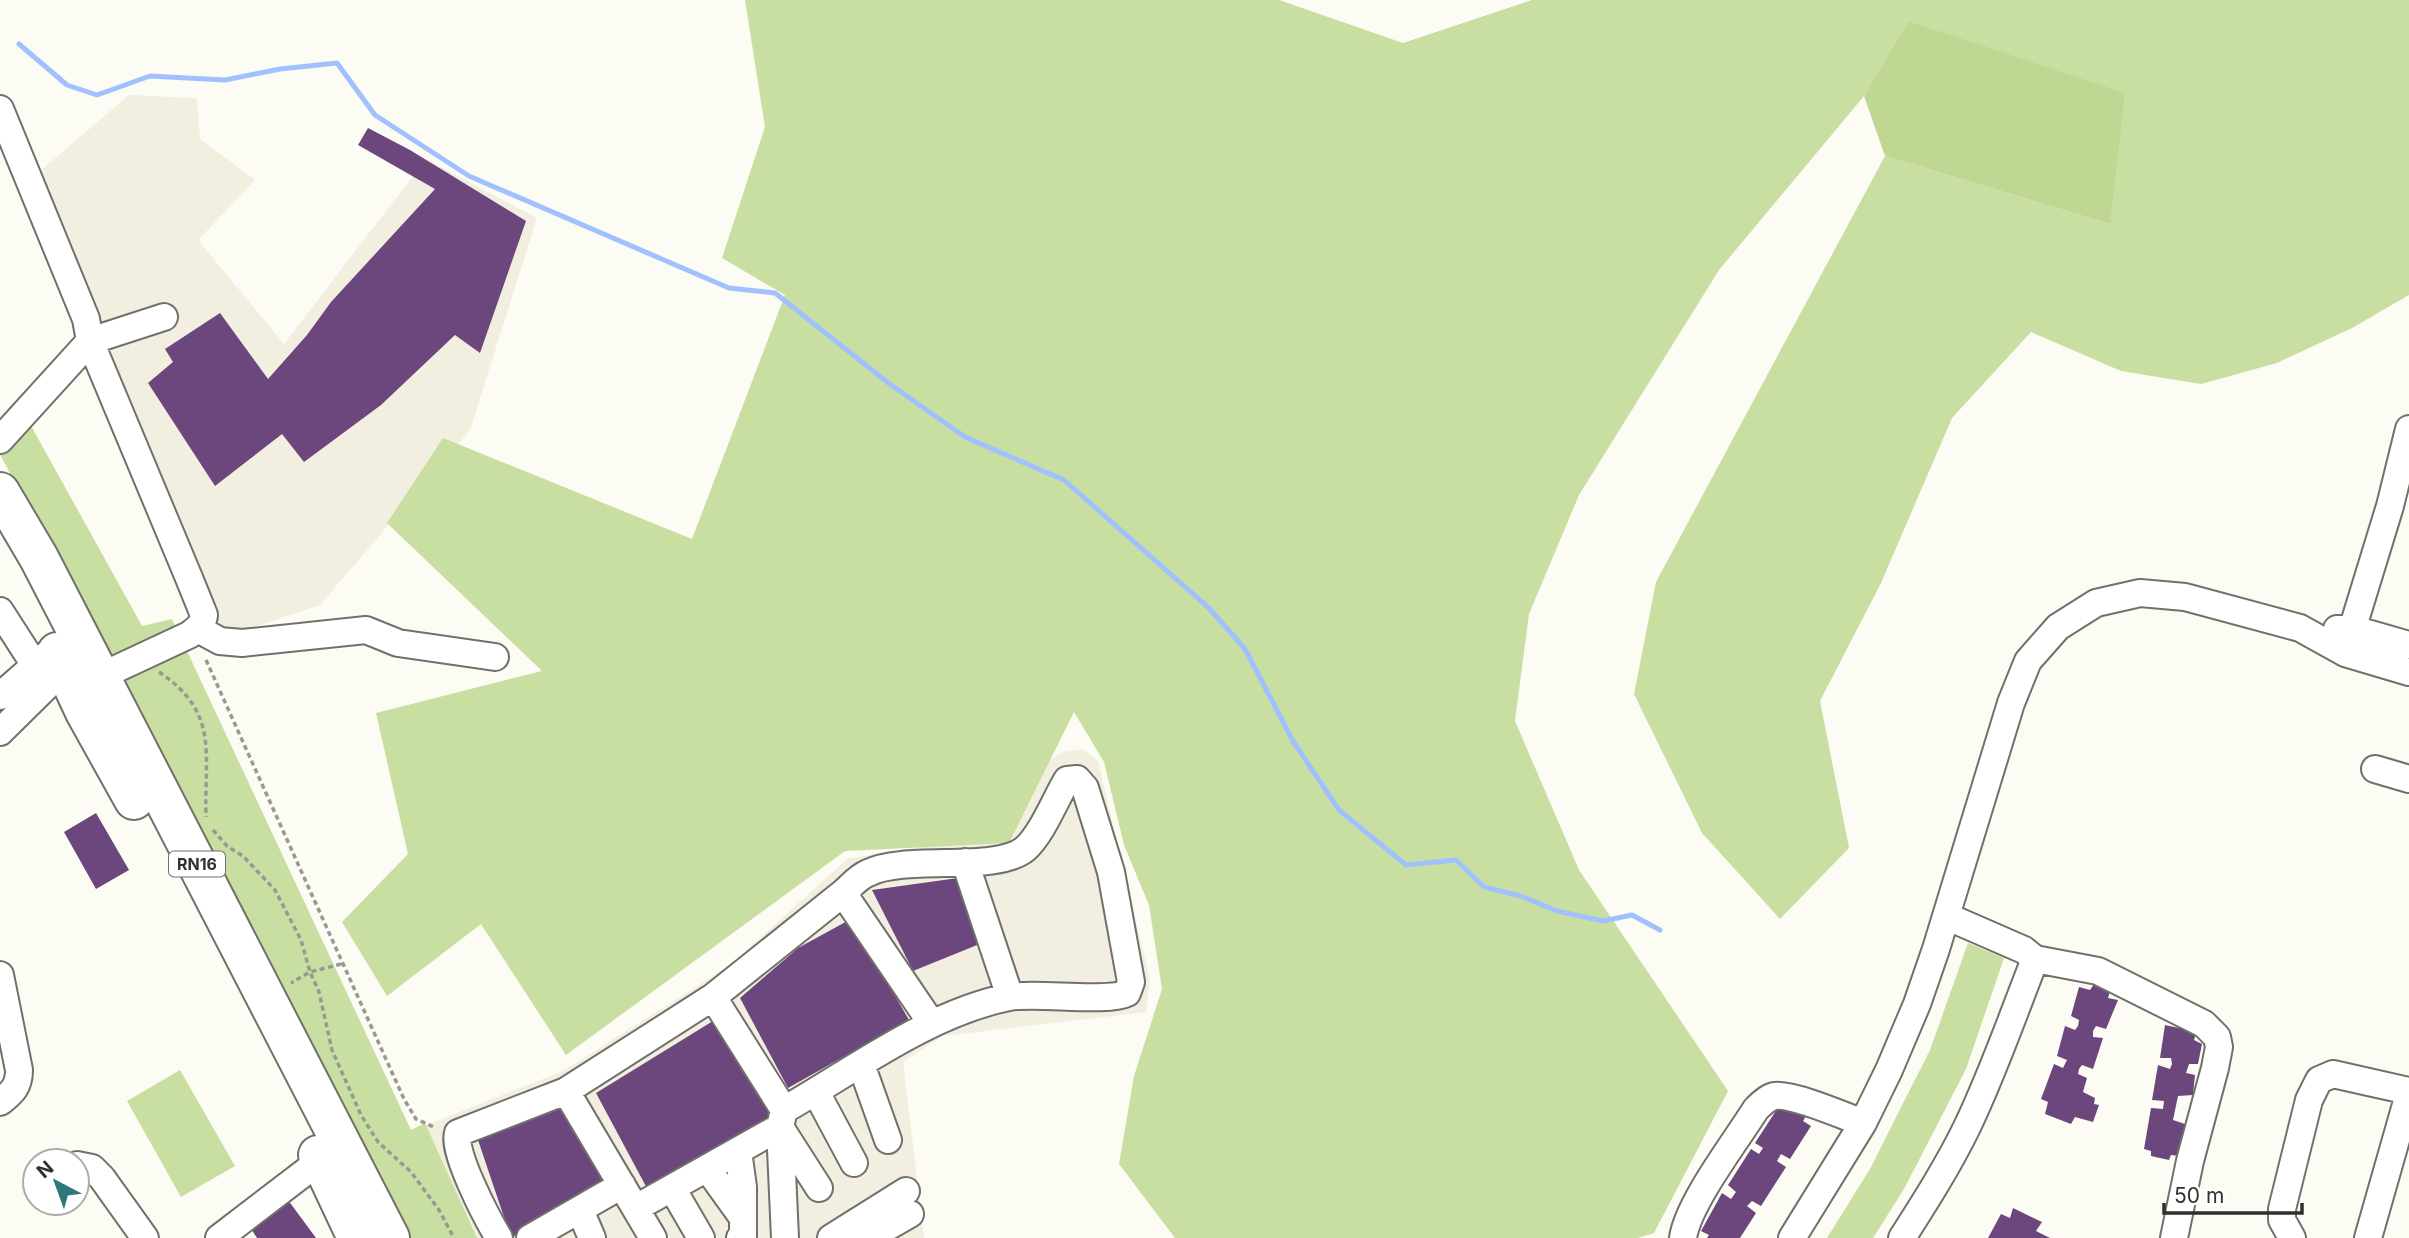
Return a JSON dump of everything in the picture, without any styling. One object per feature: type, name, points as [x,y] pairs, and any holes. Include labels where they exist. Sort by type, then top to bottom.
[{"type":"highway","name":"RN16","points":[[0,492],[39,558],[60,668],[390,1238]]},
{"type":"highway","name":"RN16","points":[[0,541],[60,668],[154,837],[321,1160],[357,1238]]},
{"type":"street","points":[[0,109],[81,306],[89,327],[90,341],[204,615],[196,630],[139,657],[60,668],[0,696]]},
{"type":"street","points":[[0,440],[90,341],[164,317]]},
{"type":"street","points":[[2349,641],[2399,509],[2406,434],[2409,429]]},
{"type":"street","points":[[1792,1238],[1863,1123],[1917,1004],[2011,703],[2028,661],[2057,627],[2096,603],[2140,593],[2185,597],[2349,641],[2409,645]]},
{"type":"street","points":[[0,611],[60,668]]},
{"type":"street","points":[[196,630],[220,641],[242,643],[366,630],[398,643],[495,657]]},
{"type":"street","points":[[2349,641],[2409,672]]},
{"type":"street","points":[[0,732],[60,668]]},
{"type":"street","points":[[2375,769],[2409,779]]},
{"type":"street","points":[[499,1238],[486,1217],[461,1158],[456,1142],[458,1133],[566,1091],[713,998],[865,874],[897,865],[965,862],[1009,856],[1024,850],[1067,780],[1077,779],[1085,788],[1111,872],[1130,988],[1122,995],[1110,997],[1010,997],[932,1024],[902,1039],[816,1092],[738,1151],[636,1208]]},
{"type":"street","points":[[965,862],[1010,997]]},
{"type":"street","points":[[843,893],[932,1024]]},
{"type":"street","points":[[1946,916],[2024,950],[2035,959],[2098,971],[2204,1024],[2217,1037],[2215,1069],[2190,1161],[2174,1238]]},
{"type":"street","points":[[1902,1238],[1934,1188],[1966,1128],[1990,1076],[2035,959]]},
{"type":"street","points":[[0,975],[19,1081],[15,1090],[0,1102]]},
{"type":"street","points":[[713,998],[819,1188]]},
{"type":"street","points":[[861,1064],[888,1140]]},
{"type":"street","points":[[2292,1238],[2282,1220],[2281,1209],[2309,1100],[2319,1080],[2333,1074],[2409,1093],[2371,1237]]},
{"type":"street","points":[[566,1091],[653,1238]]},
{"type":"street","points":[[816,1092],[854,1163]]},
{"type":"street","points":[[1683,1238],[1695,1207],[1756,1109],[1765,1101],[1775,1096],[1795,1099],[1863,1123]]},
{"type":"street","points":[[782,1119],[785,1238]]},
{"type":"street","points":[[738,1151],[743,1187],[741,1228]]},
{"type":"street","points":[[219,1238],[321,1160]]},
{"type":"street","points":[[91,1168],[102,1178],[145,1238]]},
{"type":"street","points":[[707,1168],[741,1228]]},
{"type":"street","points":[[530,1238],[622,1185]]},
{"type":"street","points":[[672,1188],[701,1238]]},
{"type":"street","points":[[831,1238],[908,1203],[868,1238]]},
{"type":"street","points":[[580,1210],[592,1238]]},
{"type":"path","points":[[196,630],[341,964],[411,1115],[439,1130],[458,1133]]},
{"type":"path","points":[[139,657],[145,668],[156,670],[180,686],[198,711],[207,746],[206,817],[227,846],[243,856],[275,890],[302,940],[310,972],[319,992],[332,1050],[361,1115],[379,1142],[411,1172],[439,1210],[453,1238]]},
{"type":"path","points":[[283,987],[310,972],[341,964]]},
{"type":"shaded area","points":[[129,95],[197,98],[200,139],[255,180],[198,240],[284,344],[426,159],[537,218],[470,430],[320,605],[225,637],[104,353],[39,172]]},
{"type":"shaded area","points":[[1083,749],[1098,761],[1150,980],[1146,1012],[943,1036],[903,1062],[924,1238],[467,1238],[422,1127],[563,1071],[729,966],[847,859],[1004,833],[1041,767],[1062,752]]},
{"type":"green space","points":[[745,0],[1279,0],[1403,43],[1532,0],[2409,0],[2409,295],[2352,328],[2277,363],[2201,384],[2121,371],[2031,332],[1952,418],[1881,583],[1820,701],[1849,848],[1780,919],[1702,833],[1634,694],[1656,582],[1885,156],[2110,224],[1908,21],[1864,96],[1719,270],[1579,495],[1529,614],[1515,721],[1579,870],[1728,1091],[1654,1233],[1638,1238],[1175,1238],[1119,1164],[1134,1076],[1162,989],[1149,905],[1124,845],[1104,762],[1074,712],[1009,843],[845,851],[566,1055],[481,924],[387,996],[342,922],[408,854],[376,713],[542,671],[387,523],[443,438],[692,539],[785,295],[722,258],[765,127]]},
{"type":"green space","points":[[1908,21],[2125,93],[2110,224],[1885,156],[1864,96]]},
{"type":"green space","points":[[30,424],[142,626],[172,619],[411,1130],[425,1123],[477,1238],[404,1238],[340,1124],[0,454],[0,451]]},
{"type":"green space","points":[[1968,943],[2004,958],[1966,1069],[1904,1189],[1873,1238],[1827,1238],[1870,1169],[1930,1050]]},
{"type":"green space","points":[[180,1070],[235,1166],[181,1197],[127,1101]]},
{"type":"building","points":[[368,128],[410,150],[526,221],[480,353],[455,335],[381,405],[304,462],[282,434],[215,486],[148,383],[173,362],[165,349],[220,313],[268,379],[307,335],[331,302],[435,189],[358,145]]},
{"type":"building","points":[[96,813],[129,870],[96,889],[64,832]]},
{"type":"building","points":[[958,878],[987,941],[913,971],[872,890]]},
{"type":"building","points":[[851,919],[909,1020],[788,1088],[740,998],[798,948]]},
{"type":"building","points":[[2094,984],[2110,991],[2108,998],[2118,1000],[2106,1029],[2096,1026],[2093,1031],[2093,1037],[2103,1038],[2093,1069],[2082,1065],[2079,1069],[2078,1074],[2087,1078],[2083,1092],[2095,1098],[2094,1104],[2099,1105],[2093,1122],[2075,1117],[2071,1124],[2045,1114],[2048,1102],[2041,1099],[2054,1064],[2063,1068],[2067,1060],[2057,1056],[2065,1026],[2075,1030],[2078,1026],[2079,1020],[2071,1016],[2079,987],[2090,990]]},
{"type":"building","points":[[713,1021],[774,1115],[649,1192],[596,1093]]},
{"type":"building","points":[[2180,1022],[2198,1027],[2194,1040],[2202,1044],[2198,1064],[2189,1064],[2186,1073],[2195,1075],[2193,1095],[2178,1096],[2173,1120],[2188,1125],[2179,1156],[2171,1155],[2169,1160],[2151,1156],[2151,1151],[2144,1149],[2151,1108],[2163,1109],[2164,1101],[2152,1100],[2158,1065],[2170,1069],[2172,1064],[2171,1058],[2160,1058],[2165,1025],[2179,1028]]},
{"type":"building","points":[[563,1105],[610,1180],[511,1238],[477,1137]]},
{"type":"building","points":[[1790,1105],[1806,1116],[1803,1121],[1811,1126],[1790,1159],[1781,1154],[1777,1161],[1786,1167],[1761,1206],[1752,1201],[1747,1206],[1756,1213],[1740,1238],[1707,1238],[1709,1235],[1701,1231],[1722,1193],[1731,1199],[1736,1192],[1728,1185],[1751,1149],[1759,1154],[1763,1148],[1755,1143],[1779,1106],[1786,1110]]},
{"type":"building","points":[[288,1200],[316,1238],[257,1238],[250,1227]]},
{"type":"building","points":[[2013,1208],[2042,1222],[2036,1231],[2050,1238],[1988,1238],[2001,1214],[2010,1218]]},
{"type":"waterway","points":[[19,44],[67,85],[97,95],[150,76],[225,80],[280,69],[337,63],[375,115],[469,176],[729,288],[775,293],[891,385],[965,437],[1064,480],[1208,607],[1245,649],[1293,741],[1339,810],[1406,865],[1456,860],[1484,887],[1521,896],[1557,911],[1603,921],[1632,915],[1660,930]]}]
